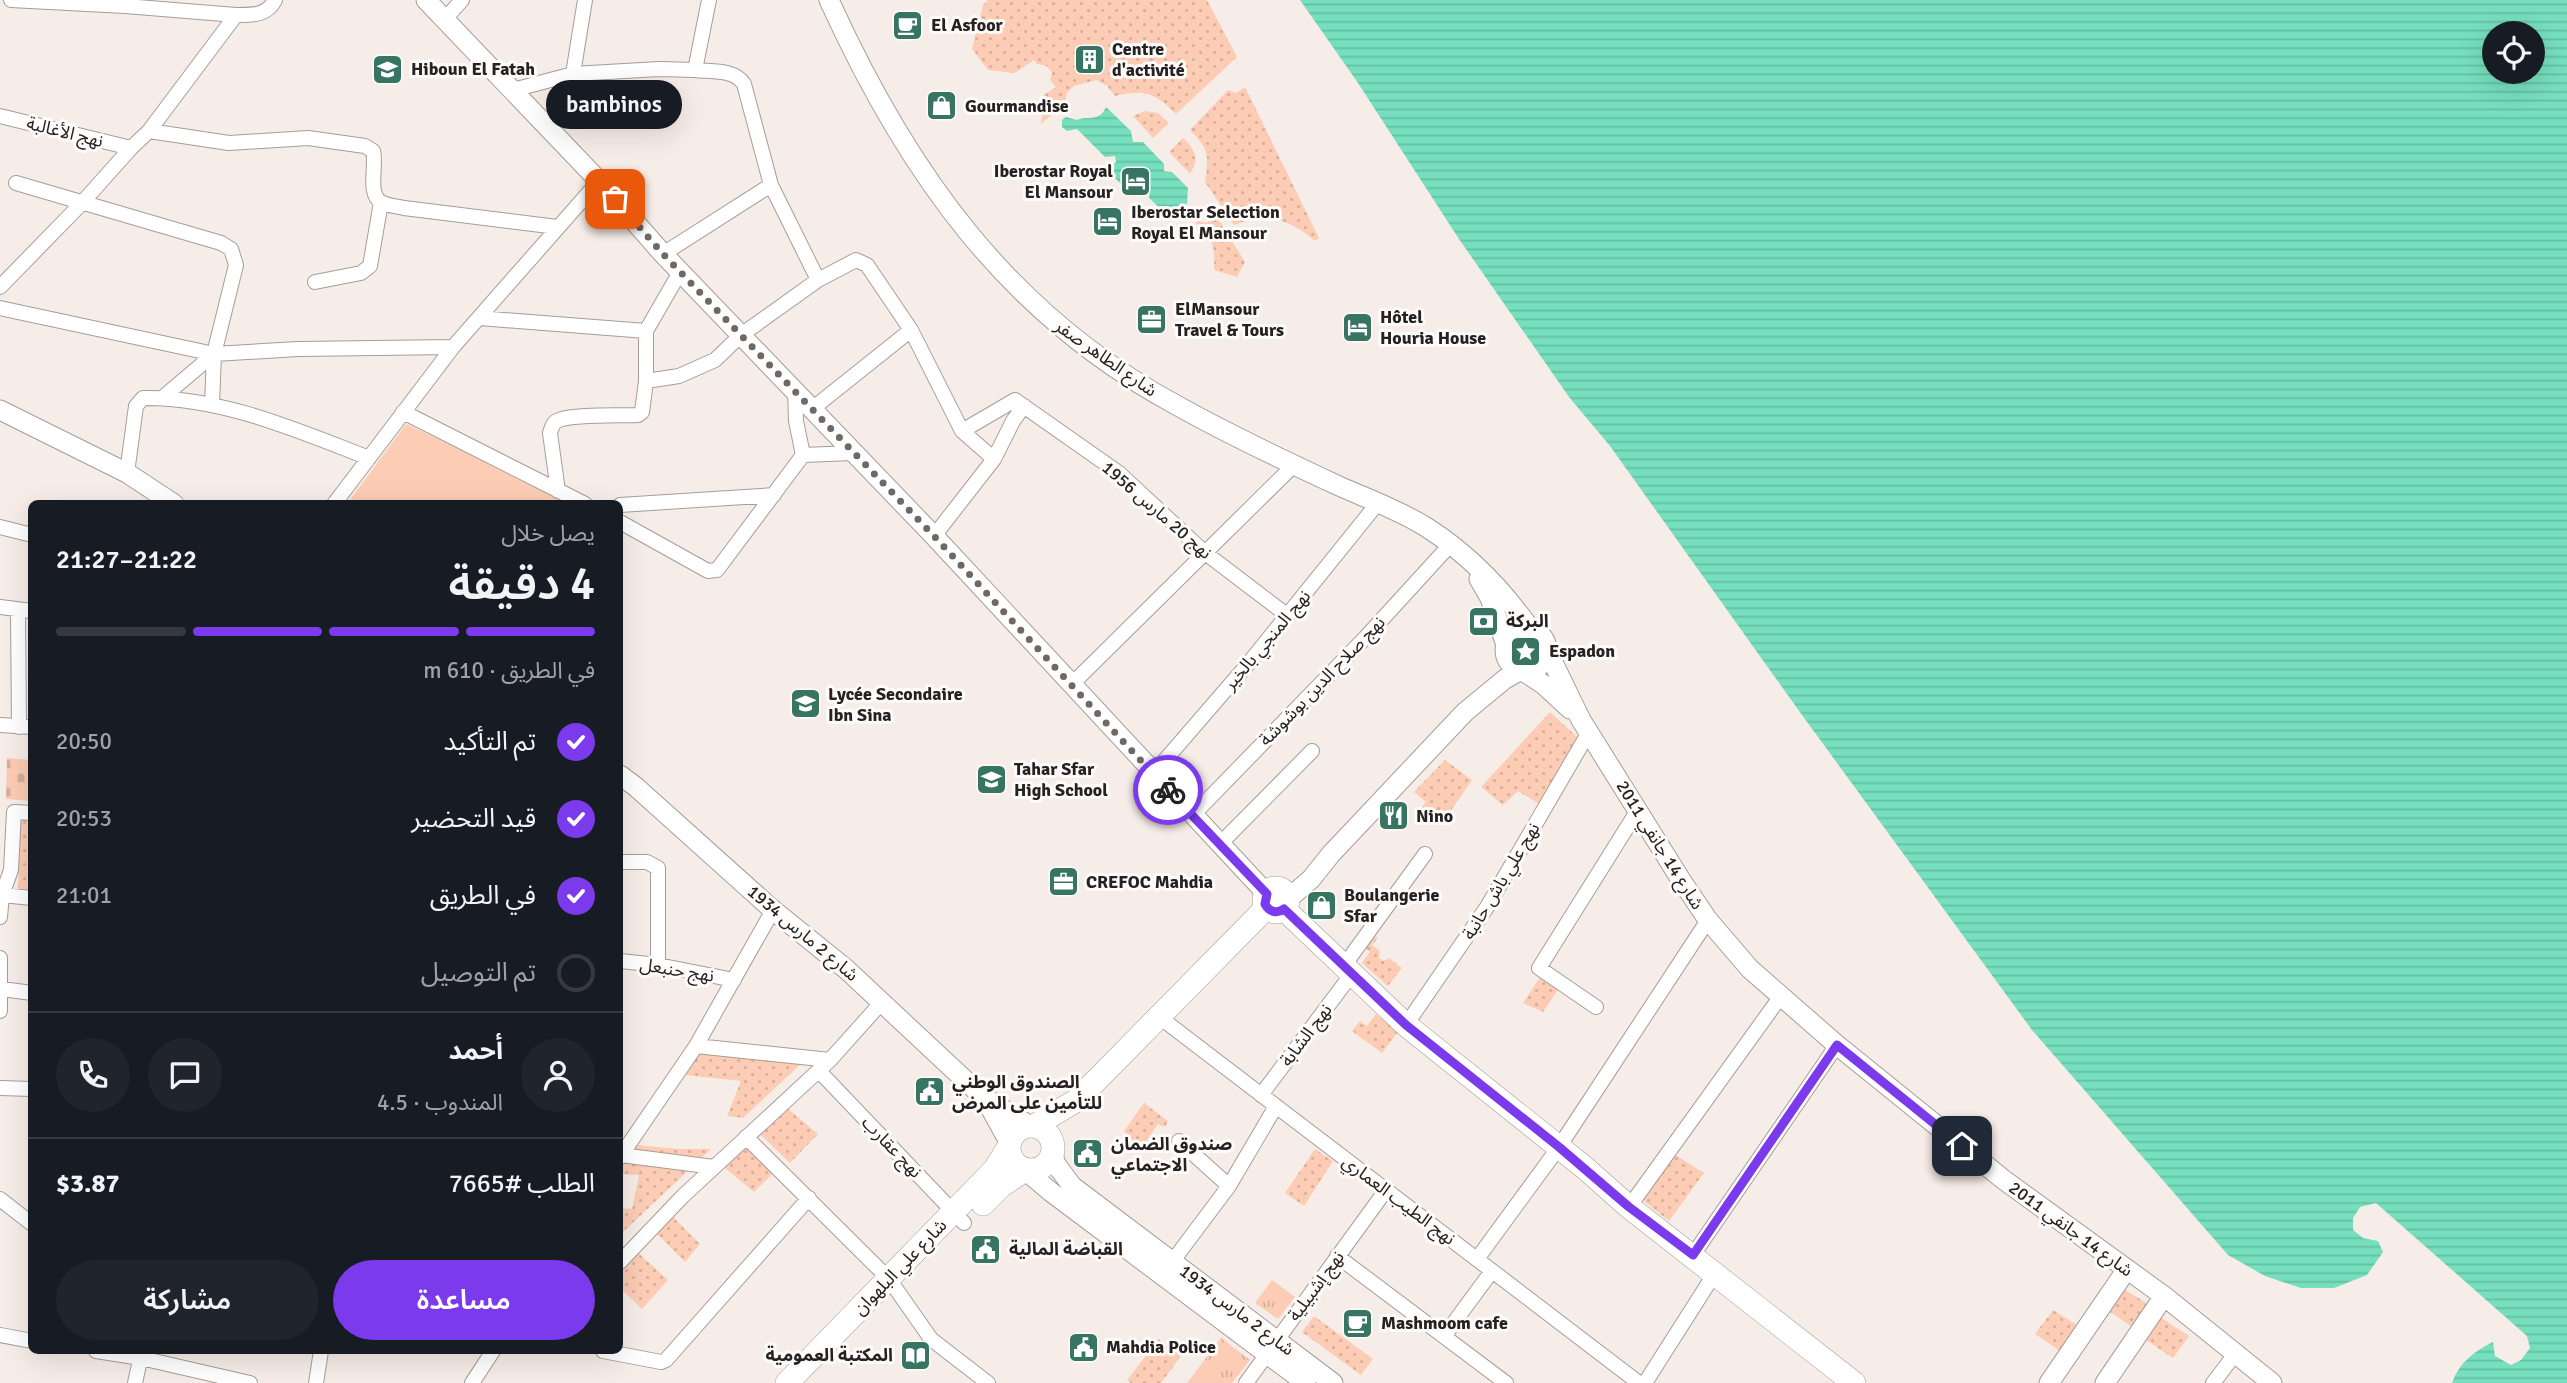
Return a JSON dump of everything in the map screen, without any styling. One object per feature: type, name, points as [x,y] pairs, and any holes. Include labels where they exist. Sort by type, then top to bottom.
[{"type":"main road","points":[[1077,1100],[1046,1164],[1040,1168],[1026,1170],[1013,1162],[1009,1145],[1017,1130],[1032,1126],[1077,1100],[1277,899],[1347,971],[1406,1025],[1559,1147],[1629,1207],[1854,1383]]},
{"type":"main road","points":[[1032,1126],[1046,1132],[1053,1148]]},
{"type":"main road","name":"شارع علي البلهوان","points":[[959,1218],[1009,1145]]},
{"type":"main road","name":"شارع علي البلهوان","points":[[787,1383],[893,1285],[959,1218],[1026,1170]]},
{"type":"main road","name":"شارع علي البلهوان","points":[[807,1383],[893,1285]]},
{"type":"street","points":[[11,0],[125,6],[236,16],[261,14],[271,8],[275,0]]},
{"type":"street","points":[[426,0],[598,181],[680,272],[934,536],[1219,845],[1277,899],[1331,854],[1465,712],[1505,679],[1540,666],[1547,650],[1544,639],[1531,630],[1516,632],[1465,712]]},
{"type":"street","points":[[445,19],[463,0]]},
{"type":"street","points":[[573,74],[585,0]]},
{"type":"street","points":[[695,70],[709,0]]},
{"type":"street","name":"شارع الطاهر صفر","points":[[829,0],[877,97],[921,168],[988,258],[1024,296],[1070,337],[1176,405],[1294,465],[1424,526],[1469,560],[1501,592],[1531,630]]},
{"type":"street","points":[[0,287],[149,131],[236,16]]},
{"type":"street","points":[[513,90],[573,74],[659,69],[732,74],[740,78],[771,185],[818,280]]},
{"type":"street","name":"نهج الأغالبة","points":[[0,116],[131,148]]},
{"type":"street","points":[[149,131],[229,143],[308,138],[365,146],[373,151],[376,161],[374,195],[381,202],[404,208],[557,227]]},
{"type":"street","points":[[337,500],[453,347],[598,181]]},
{"type":"street","points":[[16,183],[221,243],[231,249],[236,265],[214,354],[212,405]]},
{"type":"street","points":[[663,254],[771,185]]},
{"type":"street","points":[[315,282],[361,273],[370,266],[381,202]]},
{"type":"street","points":[[646,381],[679,376],[715,359],[741,335],[818,280],[851,261],[862,261],[911,330],[962,431],[994,459]]},
{"type":"street","points":[[558,492],[552,425],[558,420],[570,418],[638,415],[642,412],[645,406],[646,331],[680,272]]},
{"type":"street","points":[[0,308],[214,354],[298,349],[453,347]]},
{"type":"street","points":[[480,318],[646,331]]},
{"type":"street","points":[[812,409],[911,330]]},
{"type":"street","points":[[162,398],[214,354]]},
{"type":"street","points":[[623,524],[715,572],[803,455],[796,421],[795,390]]},
{"type":"street","points":[[127,473],[136,406],[143,398],[212,405],[307,434],[369,458]]},
{"type":"street","points":[[962,431],[1020,403]]},
{"type":"street","points":[[934,536],[994,459],[1020,403]]},
{"type":"street","name":"نهج 20 مارس 1956","points":[[1020,403],[1119,473],[1204,552],[1288,616]]},
{"type":"street","points":[[0,410],[127,473],[155,499]]},
{"type":"street","points":[[403,412],[576,500]]},
{"type":"street","points":[[803,455],[853,453]]},
{"type":"street","points":[[1071,685],[1294,465]]},
{"type":"street","points":[[623,505],[774,495]]},
{"type":"street","name":"نهج المنجي بالخير","points":[[1153,774],[1288,616],[1377,503]]},
{"type":"street","points":[[0,527],[28,534]]},
{"type":"street","name":"نهج صلاح الدين بوشوشة","points":[[1192,816],[1365,638],[1450,545]]},
{"type":"street","name":"شارع الطاهر صفر","points":[[1469,560],[1490,598],[1506,646]]},
{"type":"street","points":[[0,607],[25,610],[25,727],[0,725]]},
{"type":"street","points":[[1506,646],[1507,659],[1522,671]]},
{"type":"street","name":"شارع 14 جانفي 2011","points":[[1547,650],[1585,726],[1638,810],[1708,920],[1750,969],[1837,1045],[2004,1180],[2164,1296],[2272,1383]]},
{"type":"street","name":"شارع 14 جانفي 2011","points":[[1522,671],[1544,685],[1585,726]]},
{"type":"street","name":"نهج علي باش حانبة","points":[[1406,1025],[1487,907],[1585,726]]},
{"type":"street","points":[[1219,845],[1312,751]]},
{"type":"street","name":"شارع 2 مارس 1934","points":[[623,777],[773,910],[846,969],[982,1096],[1032,1126]]},
{"type":"street","points":[[1596,1007],[1539,968],[1638,810]]},
{"type":"street","points":[[0,917],[7,811],[28,813]]},
{"type":"street","name":"نهج الشابة","points":[[1261,1095],[1425,854]]},
{"type":"street","points":[[623,862],[647,862],[658,868],[658,965]]},
{"type":"street","points":[[2,895],[28,898]]},
{"type":"street","points":[[623,1152],[696,1046],[773,910]]},
{"type":"street","points":[[1477,1259],[1559,1147],[1708,920]]},
{"type":"street","name":"نهج حنبعل","points":[[623,961],[658,965],[734,980]]},
{"type":"street","points":[[0,968],[0,1011]]},
{"type":"street","points":[[2,989],[28,992]]},
{"type":"street","points":[[1629,1207],[1781,996]]},
{"type":"street","points":[[623,1259],[714,1167],[819,1071],[882,1002]]},
{"type":"street","name":"نهج الطيب العماري","points":[[1158,1016],[1639,1383]]},
{"type":"street","points":[[1693,1255],[1837,1045]]},
{"type":"street","points":[[696,1046],[830,1060]]},
{"type":"street","name":"نهج عقارب","points":[[819,1071],[959,1218]]},
{"type":"street","points":[[0,1088],[28,1089]]},
{"type":"street","name":"شارع 2 مارس 1934","points":[[982,1096],[1003,1128],[1009,1145]]},
{"type":"street","points":[[1172,1262],[1229,1186],[1276,1106]]},
{"type":"street","points":[[746,1137],[893,1285],[931,1339],[988,1383]]},
{"type":"street","points":[[1179,1141],[1229,1186]]},
{"type":"street","name":"شارع 2 مارس 1934","points":[[1053,1148],[1055,1163],[1072,1186],[1172,1262],[1272,1347],[1306,1383]]},
{"type":"street","points":[[623,1156],[714,1167]]},
{"type":"street","name":"شارع 2 مارس 1934","points":[[1026,1170],[1051,1192],[1272,1347],[1334,1383]]},
{"type":"street","name":"نهج إشبيلية","points":[[1246,1383],[1386,1190]]},
{"type":"street","points":[[619,1354],[661,1362],[666,1360],[809,1198]]},
{"type":"street","points":[[0,1199],[28,1221]]},
{"type":"street","points":[[1337,1256],[1506,1383]]},
{"type":"street","points":[[2049,1383],[2127,1269]]},
{"type":"street","points":[[1444,1336],[1492,1271]]},
{"type":"street","points":[[1645,1383],[1716,1273]]},
{"type":"street","points":[[2105,1383],[2164,1296]]},
{"type":"street","points":[[0,1335],[28,1339]]},
{"type":"street","points":[[2213,1383],[2236,1353]]},
{"type":"street","points":[[135,1383],[141,1354],[243,1382]]},
{"type":"street","points":[[316,1383],[321,1354]]},
{"type":"street","points":[[471,1383],[491,1354]]},
{"type":"green space","points":[[988,0],[1207,0],[1237,57],[1176,114],[1162,101],[1149,94],[1115,96],[1107,86],[1097,80],[1074,86],[1067,93],[1065,104],[1041,124],[1044,95],[1056,87],[1050,80],[1052,73],[1047,66],[1037,64],[1034,60],[1015,73],[988,70],[972,49],[983,5]]},
{"type":"green space","points":[[1245,87],[1319,238],[1315,241],[1296,227],[1277,220],[1256,219],[1234,225],[1205,182],[1206,153],[1201,142],[1190,130],[1228,90],[1236,93]]},
{"type":"green space","points":[[1145,111],[1158,113],[1169,123],[1153,138],[1133,116]]},
{"type":"green space","points":[[1183,138],[1195,154],[1195,164],[1190,174],[1169,152]]},
{"type":"green space","points":[[1212,209],[1245,262],[1237,277],[1214,270],[1210,238],[1195,223],[1211,220]]},
{"type":"green space","points":[[406,424],[569,500],[350,500]]},
{"type":"green space","points":[[1550,712],[1577,737],[1539,804],[1518,791],[1503,805],[1481,787]]},
{"type":"green space","points":[[7,758],[28,760],[28,801],[6,799]]},
{"type":"green space","points":[[1445,760],[1472,780],[1443,822],[1421,808],[1426,802],[1414,792]]},
{"type":"green space","points":[[21,814],[28,815],[28,889],[18,889]]},
{"type":"green space","points":[[1373,935],[1378,938],[1372,945],[1380,951],[1379,958],[1384,961],[1389,958],[1402,968],[1388,986],[1362,963],[1370,952],[1364,947]]},
{"type":"green space","points":[[1542,974],[1560,987],[1543,1012],[1523,1003]]},
{"type":"green space","points":[[1376,1014],[1398,1032],[1382,1053],[1352,1031],[1360,1021],[1367,1026]]},
{"type":"green space","points":[[702,1047],[804,1061],[743,1118],[727,1116],[741,1081],[685,1075]]},
{"type":"green space","points":[[1144,1103],[1168,1121],[1165,1127],[1158,1124],[1141,1149],[1124,1131]]},
{"type":"green space","points":[[786,1107],[818,1134],[790,1163],[761,1135]]},
{"type":"green space","points":[[742,1143],[775,1171],[754,1192],[720,1164]]},
{"type":"green space","points":[[634,1145],[711,1149],[623,1232],[623,1208],[632,1209],[639,1175],[623,1174],[623,1159]]},
{"type":"green space","points":[[1315,1149],[1333,1161],[1304,1206],[1285,1193]]},
{"type":"green space","points":[[1674,1154],[1704,1173],[1669,1221],[1645,1202],[1643,1197]]},
{"type":"green space","points":[[670,1214],[700,1244],[685,1262],[653,1230]]},
{"type":"green space","points":[[635,1250],[668,1280],[642,1309],[623,1291],[623,1262]]},
{"type":"green space","points":[[1272,1280],[1295,1297],[1278,1319],[1255,1303]]},
{"type":"green space","points":[[2122,1288],[2148,1304],[2135,1329],[2106,1309]]},
{"type":"green space","points":[[2053,1310],[2080,1327],[2063,1353],[2035,1334]]},
{"type":"green space","points":[[1314,1316],[1373,1359],[1361,1375],[1302,1332]]},
{"type":"green space","points":[[2160,1317],[2189,1336],[2173,1358],[2143,1338]]},
{"type":"green space","points":[[1221,1338],[1250,1360],[1232,1383],[1187,1383]]},
{"type":"green space","points":[[1159,1339],[1181,1356],[1161,1383],[1131,1383],[1127,1380]]},
{"type":"shaded area","points":[[1300,0],[2567,0],[2567,1383],[2452,1383],[2468,1358],[2493,1342],[2495,1356],[2511,1365],[2521,1360],[2530,1348],[2527,1336],[2376,1203],[2360,1207],[2353,1218],[2353,1230],[2363,1238],[2378,1241],[2383,1252],[2367,1275],[2334,1288],[2301,1288],[2265,1276],[2228,1255],[2032,1030],[1610,446],[1569,397],[1459,239],[1358,83]]},
{"type":"shaded area","points":[[1106,107],[1131,131],[1133,142],[1143,142],[1164,164],[1164,171],[1172,172],[1188,188],[1187,204],[1177,212],[1164,212],[1149,198],[1150,189],[1142,189],[1134,197],[1107,170],[1116,162],[1115,156],[1105,157],[1077,129],[1067,131],[1062,127],[1062,120],[1066,117],[1077,120],[1097,117]]},
{"type":"way so far","points":[[615,199],[663,254],[934,536],[1168,790]]},
{"type":"place","name":"El Asfoor","points":[[908,25]]},
{"type":"place","name":"Centre d'activité","points":[[1089,59]]},
{"type":"place","name":"Hiboun El Fatah","points":[[388,69]]},
{"type":"place","name":"Gourmandise","points":[[942,106]]},
{"type":"place","name":"Iberostar Royal El Mansour","points":[[1136,181]]},
{"type":"place","name":"bambinos","points":[[615,199]]},
{"type":"place","name":"Iberostar Selection Royal El Mansour","points":[[1108,222]]},
{"type":"place","name":"ElMansour Travel & Tours","points":[[1152,319]]},
{"type":"place","name":"Hôtel Houria House","points":[[1357,327]]},
{"type":"place","name":"البركة","points":[[1483,621]]},
{"type":"place","name":"Espadon","points":[[1526,651]]},
{"type":"place","name":"Lycée Secondaire Ibn Sina","points":[[805,704]]},
{"type":"place","name":"Tahar Sfar High School","points":[[991,779]]},
{"type":"place","name":"Nino","points":[[1393,816]]},
{"type":"place","name":"CREFOC Mahdia","points":[[1063,882]]},
{"type":"place","name":"Boulangerie Sfar","points":[[1321,905]]},
{"type":"place","name":"الصندوق الوطني للتأمين على المرض","points":[[929,1092]]},
{"type":"place","name":"صندوق الضمان الاجتماعي","points":[[1088,1154]]},
{"type":"place","name":"القباضة المالية","points":[[986,1249]]},
{"type":"place","name":"Mashmoom cafe","points":[[1358,1323]]},
{"type":"place","name":"Mahdia Police","points":[[1083,1347]]},
{"type":"place","name":"المكتبة العمومية","points":[[916,1355]]},
{"type":"route","points":[[1168,790],[1267,894],[1265,904],[1269,910],[1277,912],[1284,909],[1406,1025],[1585,1168],[1629,1207],[1693,1255],[1837,1045],[1962,1146]]}]
